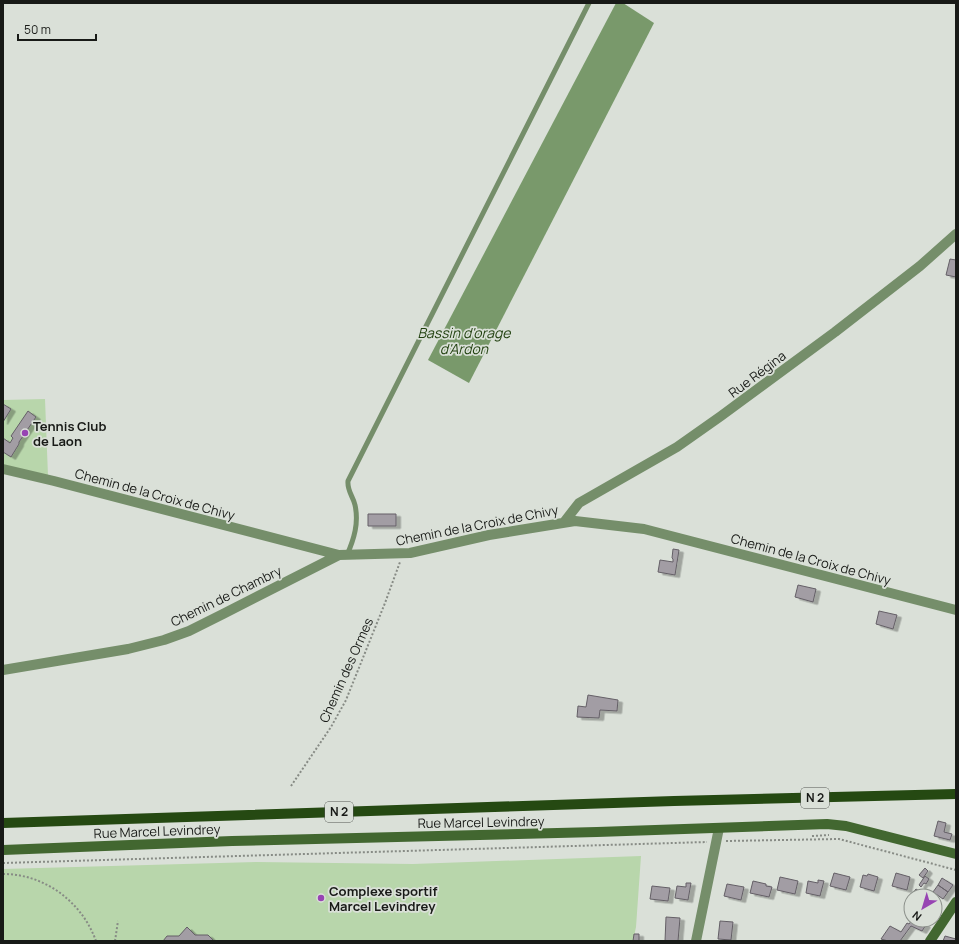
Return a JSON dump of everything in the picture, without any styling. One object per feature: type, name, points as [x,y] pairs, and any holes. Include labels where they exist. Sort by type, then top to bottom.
[{"type":"main road","name":"N 2","points":[[3,823],[956,794]]},
{"type":"street","name":"Rue Régina","points":[[565,521],[579,503],[677,447],[721,416],[835,332],[908,275],[956,234]]},
{"type":"street","name":"Chemin de la Croix de Chivy","points":[[3,469],[343,555],[410,553],[490,535],[565,521],[575,521],[644,529],[956,610]]},
{"type":"street","name":"Chemin de Chambry","points":[[3,670],[128,649],[164,640],[189,631],[343,555]]},
{"type":"street","name":"Rue Marcel Levindrey","points":[[3,850],[827,824],[846,826],[956,854]]},
{"type":"street","points":[[696,941],[719,828]]},
{"type":"street","points":[[930,941],[956,902]]},
{"type":"lane","points":[[343,555],[355,534],[357,517],[355,504],[350,493],[348,481],[589,3]]},
{"type":"path","name":"Chemin des Ormes","points":[[291,786],[332,727],[346,700],[386,604],[403,553]]},
{"type":"path","points":[[3,863],[840,839],[956,870]]},
{"type":"path","points":[[3,874],[32,879],[43,883],[64,895],[81,913],[91,928],[96,941]]},
{"type":"path","points":[[115,941],[118,921]]},
{"type":"shaded area","name":"Tennis Club de Laon","points":[[45,399],[48,476],[3,466],[3,400]]},
{"type":"shaded area","name":"Complexe sportif Marcel Levindrey","points":[[641,856],[636,927],[633,941],[3,941],[3,869],[257,862],[413,864]]},
{"type":"water","name":"Bassin d'orage d'Ardon","points":[[616,3],[623,3],[654,23],[469,383],[428,360]]},
{"type":"building","points":[[950,259],[956,260],[956,277],[946,275]]},
{"type":"building","points":[[3,404],[11,409],[3,422]]},
{"type":"building","points":[[28,411],[36,417],[11,457],[3,452],[3,438],[10,443],[13,438],[11,436]]},
{"type":"building","points":[[368,514],[396,514],[396,526],[368,526]]},
{"type":"building","points":[[673,549],[679,550],[675,575],[658,572],[660,560],[673,562]]},
{"type":"building","points":[[798,585],[816,589],[813,602],[795,597]]},
{"type":"building","points":[[879,611],[897,615],[893,629],[876,624]]},
{"type":"building","points":[[588,695],[618,700],[617,711],[600,710],[599,718],[577,717],[578,706],[586,707]]},
{"type":"building","points":[[938,821],[946,823],[944,832],[952,834],[950,840],[934,836]]},
{"type":"building","points":[[925,868],[928,871],[923,878],[919,875]]},
{"type":"building","points":[[834,873],[850,877],[846,890],[830,886]]},
{"type":"building","points":[[896,873],[910,877],[907,888],[903,889],[892,886]]},
{"type":"building","points":[[868,874],[878,877],[874,891],[860,887],[863,875],[867,876]]},
{"type":"building","points":[[925,876],[929,879],[926,884],[924,883],[921,887],[919,885]]},
{"type":"building","points":[[780,877],[798,881],[795,894],[777,890]]},
{"type":"building","points":[[942,878],[953,885],[948,892],[938,885]]},
{"type":"building","points":[[818,880],[824,881],[820,896],[806,893],[808,881],[818,883]]},
{"type":"building","points":[[753,881],[772,887],[769,897],[750,893]]},
{"type":"building","points":[[686,883],[691,883],[688,900],[675,898],[677,886],[686,887]]},
{"type":"building","points":[[727,884],[744,887],[741,900],[724,896]]},
{"type":"building","points":[[652,886],[670,888],[668,901],[650,899]]},
{"type":"building","points":[[943,888],[948,892],[943,899]]},
{"type":"building","points":[[666,917],[680,918],[678,941],[665,941]]},
{"type":"building","points":[[720,921],[733,922],[731,940],[718,939]]},
{"type":"building","points":[[890,926],[901,932],[904,928],[910,928],[900,941],[888,941],[881,939]]},
{"type":"building","points":[[187,927],[195,935],[208,935],[214,941],[163,941],[167,936],[179,936]]},
{"type":"building","points":[[915,928],[924,928],[922,931]]},
{"type":"building","points":[[634,934],[639,934],[639,941],[633,941]]},
{"type":"building","points":[[945,936],[956,939],[956,941],[943,941]]},
{"type":"place","name":"Tennis Club de Laon","points":[[25,433]]},
{"type":"place","name":"Complexe sportif Marcel Levindrey","points":[[321,898]]}]
